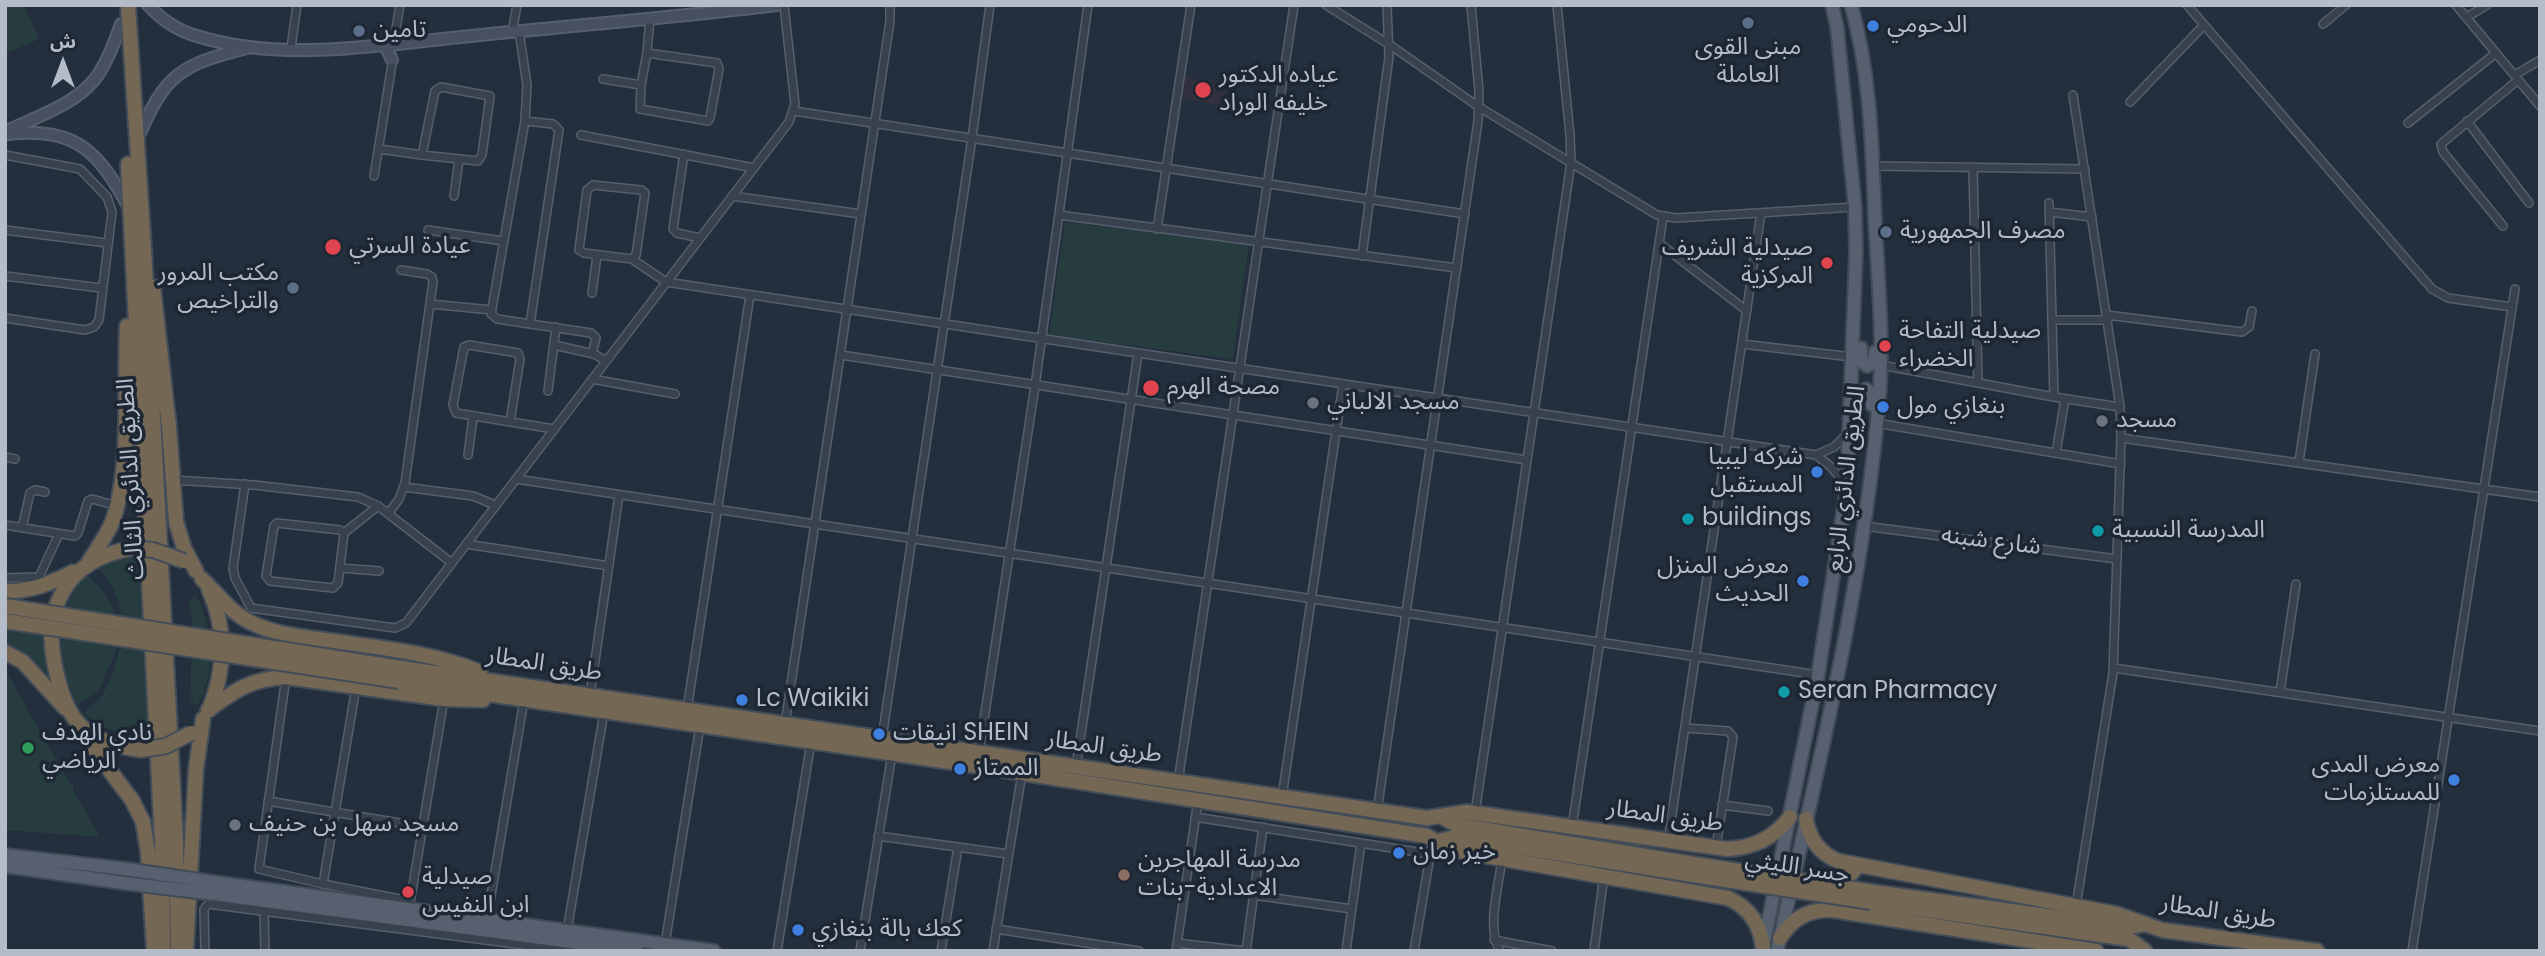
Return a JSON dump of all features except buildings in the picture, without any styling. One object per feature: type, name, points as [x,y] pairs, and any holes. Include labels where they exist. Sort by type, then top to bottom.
[{"type":"highway","name":"الطريق الدائري الثالث","points":[[119,5],[162,842],[163,951]]},
{"type":"highway","name":"الطريق الدائري الثالث","points":[[128,5],[176,843],[178,951]]},
{"type":"highway","points":[[144,248],[158,318],[179,533],[215,605],[222,644],[218,684],[206,715],[196,769],[186,951]]},
{"type":"highway","points":[[73,717],[57,674],[51,634],[58,599],[71,577],[85,565],[106,536],[117,506],[122,464],[132,262]]},
{"type":"highway","points":[[5,591],[47,585],[104,555],[133,548],[153,550],[184,561],[240,616],[263,628],[445,661],[497,680]]},
{"type":"highway","points":[[5,607],[400,674]]},
{"type":"highway","points":[[5,621],[400,674]]},
{"type":"highway","points":[[5,652],[23,662],[83,729],[98,755],[132,800],[143,822],[154,951]]},
{"type":"highway","name":"طريق المطار","points":[[400,674],[497,680],[1427,818],[1461,812],[1475,813],[1716,848],[1738,848],[1758,843],[1776,833],[1790,817]]},
{"type":"highway","name":"طريق المطار","points":[[400,674],[517,699],[1198,799],[1436,839],[1452,850],[1728,898],[1749,911],[1771,947]]},
{"type":"highway","points":[[83,729],[117,746],[141,750],[166,746],[191,733],[206,715],[245,685],[266,678],[286,677],[444,699],[517,699]]},
{"type":"highway","name":"جسر الليثي","points":[[1441,817],[1451,824],[1873,892],[2127,927],[2146,925]]},
{"type":"highway","name":"طريق المطار","points":[[1806,819],[1813,841],[1824,853],[1838,861],[2125,916],[2162,930],[2317,951]]},
{"type":"highway","name":"جسر الليثي","points":[[1436,839],[1457,837],[1802,892],[2129,939],[2145,951]]},
{"type":"highway","points":[[1707,893],[1720,876],[1721,862],[1716,848]]},
{"type":"highway","points":[[1848,912],[1842,900],[1842,886],[1848,874],[1859,865]]},
{"type":"highway","points":[[1771,947],[1793,921],[1821,909],[2096,951]]},
{"type":"main road","points":[[148,5],[175,28],[196,36],[252,47],[291,48],[389,44],[725,8],[777,5]]},
{"type":"main road","name":"الطريق الدائري الرابع","points":[[1771,947],[1790,817],[1818,675],[1847,486],[1851,430],[1856,268],[1854,207],[1837,27],[1832,5]]},
{"type":"main road","name":"الطريق الدائري الرابع","points":[[1771,947],[1806,819],[1857,580],[1871,477],[1881,365],[1867,86],[1851,5]]},
{"type":"main road","points":[[5,133],[52,110],[87,87],[108,57],[121,24]]},
{"type":"main road","points":[[389,44],[393,60]]},
{"type":"main road","points":[[135,144],[155,100],[177,73],[209,58],[252,47]]},
{"type":"main road","points":[[5,133],[40,132],[68,138],[103,164],[130,208]]},
{"type":"main road","points":[[1856,268],[1862,280],[1864,296],[1861,361],[1867,366],[1874,362],[1875,321],[1880,310]]},
{"type":"main road","points":[[1848,465],[1856,450],[1859,395],[1866,389],[1873,395],[1866,453],[1871,477]]},
{"type":"main road","points":[[5,855],[126,869],[213,888],[566,945],[637,951]]},
{"type":"main road","points":[[5,866],[124,883],[410,904],[487,919],[566,945],[665,944],[714,951]]},
{"type":"street","points":[[291,48],[297,5]]},
{"type":"street","points":[[389,44],[400,5]]},
{"type":"street","points":[[517,5],[516,31],[527,85],[525,121],[492,316],[496,319],[593,333],[596,338],[592,354]]},
{"type":"street","points":[[245,484],[233,568],[245,601],[256,610],[399,627],[406,623],[789,122],[794,111],[784,5]]},
{"type":"street","points":[[785,724],[848,310],[890,5]]},
{"type":"street","points":[[882,738],[990,5]]},
{"type":"street","points":[[979,752],[1042,340],[1088,5]]},
{"type":"street","points":[[1157,229],[1191,5]]},
{"type":"street","points":[[1178,782],[1294,5]]},
{"type":"street","points":[[1326,5],[1390,45],[1479,107],[1663,217],[1854,207]]},
{"type":"street","points":[[1362,256],[1390,45],[1387,5]]},
{"type":"street","points":[[1377,811],[1479,107],[1471,5]]},
{"type":"street","points":[[1475,813],[1571,162],[1557,5]]},
{"type":"street","points":[[2187,5],[2432,289],[2448,298],[2512,307]]},
{"type":"street","points":[[2323,24],[2346,5]]},
{"type":"street","points":[[2456,5],[2540,106]]},
{"type":"street","points":[[2467,17],[2487,5]]},
{"type":"street","points":[[648,53],[717,63],[719,69],[710,118],[704,122],[643,111],[638,106],[648,53],[650,18]]},
{"type":"street","points":[[2130,102],[2204,24]]},
{"type":"street","points":[[2408,124],[2496,52]]},
{"type":"street","points":[[374,176],[393,60]]},
{"type":"street","points":[[2503,226],[2441,149],[2442,141],[2540,60]]},
{"type":"street","points":[[603,79],[641,85]]},
{"type":"street","points":[[379,149],[422,155],[474,162],[481,159],[491,100],[486,94],[437,88],[422,155]]},
{"type":"street","points":[[2073,95],[2120,407],[2121,438],[2114,667],[2076,906]]},
{"type":"street","points":[[794,111],[1465,214]]},
{"type":"street","points":[[525,121],[553,124],[559,130],[530,324]]},
{"type":"street","points":[[2467,121],[2529,203]]},
{"type":"street","points":[[582,135],[754,168]]},
{"type":"street","points":[[684,154],[673,229],[677,233],[700,238]]},
{"type":"street","points":[[5,155],[80,169],[111,204],[111,232],[107,243],[99,320],[94,327],[85,330],[5,318]]},
{"type":"street","points":[[454,196],[459,160]]},
{"type":"street","points":[[1872,166],[2085,169]]},
{"type":"street","points":[[1973,167],[1978,383]]},
{"type":"street","points":[[632,259],[636,255],[645,193],[641,190],[593,185],[587,190],[579,247],[581,252],[632,259],[666,282],[1816,455],[1830,466],[1847,486]]},
{"type":"street","points":[[732,196],[861,214]]},
{"type":"street","points":[[2054,397],[2049,208],[2092,217]]},
{"type":"street","points":[[1668,841],[1761,213]]},
{"type":"street","points":[[1059,215],[1457,268]]},
{"type":"street","points":[[1572,827],[1663,217]]},
{"type":"street","points":[[5,230],[107,243]]},
{"type":"street","points":[[428,230],[503,241]]},
{"type":"street","points":[[1659,243],[1747,311]]},
{"type":"street","points":[[592,293],[597,255]]},
{"type":"street","points":[[388,514],[404,488],[432,277],[401,271]]},
{"type":"street","points":[[5,276],[102,288]]},
{"type":"street","points":[[2412,951],[2515,289]]},
{"type":"street","points":[[687,709],[750,295]]},
{"type":"street","points":[[430,304],[492,310]]},
{"type":"street","points":[[2052,320],[2107,317],[2242,332],[2249,327],[2252,311]]},
{"type":"street","points":[[548,391],[556,327]]},
{"type":"street","points":[[1742,344],[1853,357]]},
{"type":"street","points":[[510,422],[520,359],[518,354],[513,351],[466,345],[461,351],[453,408],[456,413],[473,417],[554,429]]},
{"type":"street","points":[[554,345],[592,354],[606,361]]},
{"type":"street","points":[[1076,766],[1138,354]]},
{"type":"street","points":[[2299,463],[2315,354]]},
{"type":"street","points":[[841,355],[1527,460]]},
{"type":"street","points":[[1881,365],[2120,407]]},
{"type":"street","points":[[592,379],[676,394]]},
{"type":"street","points":[[1282,797],[1343,384]]},
{"type":"street","points":[[2056,453],[2065,399]]},
{"type":"street","points":[[468,455],[473,417]]},
{"type":"street","points":[[1876,423],[2120,464]]},
{"type":"street","points":[[1816,455],[1841,442],[1851,430]]},
{"type":"street","points":[[2121,438],[2540,497]]},
{"type":"street","points":[[5,457],[15,458]]},
{"type":"street","points":[[516,479],[1818,675]]},
{"type":"street","points":[[172,480],[245,484],[351,495],[378,506],[452,563]]},
{"type":"street","points":[[404,488],[480,498],[495,505]]},
{"type":"street","points":[[22,528],[30,493],[35,490],[45,492]]},
{"type":"street","points":[[590,695],[619,495]]},
{"type":"street","points":[[5,525],[77,535],[90,499],[117,506]]},
{"type":"street","points":[[344,533],[340,530],[277,523],[274,526],[266,576],[270,581],[329,589],[338,583],[344,533],[378,506]]},
{"type":"street","name":"شارع شبنه","points":[[1864,526],[2117,559]]},
{"type":"street","points":[[5,578],[39,577],[59,534]]},
{"type":"street","points":[[466,544],[609,566]]},
{"type":"street","points":[[340,568],[379,571]]},
{"type":"street","points":[[2280,692],[2296,584]]},
{"type":"street","points":[[2114,667],[2540,731]]},
{"type":"street","points":[[286,677],[259,869],[410,904],[444,699]]},
{"type":"street","points":[[323,884],[356,687]]},
{"type":"street","points":[[487,919],[517,699]]},
{"type":"street","points":[[205,951],[205,906],[566,945],[604,711]]},
{"type":"street","points":[[665,944],[701,725]]},
{"type":"street","points":[[1685,728],[1724,730],[1731,733],[1716,848]]},
{"type":"street","points":[[777,951],[811,741]]},
{"type":"street","points":[[860,951],[892,754]]},
{"type":"street","points":[[993,951],[1022,773]]},
{"type":"street","points":[[1198,799],[1176,947],[1245,951],[1263,827]]},
{"type":"street","points":[[268,802],[423,827]]},
{"type":"street","points":[[1722,805],[1768,811]]},
{"type":"street","points":[[1195,817],[1430,854]]},
{"type":"street","points":[[878,836],[1008,854]]},
{"type":"street","points":[[1414,951],[1430,854],[1436,839]]},
{"type":"street","points":[[1346,951],[1361,843]]},
{"type":"street","points":[[941,951],[958,847]]},
{"type":"street","points":[[1500,951],[1494,940],[1493,928],[1502,858]]},
{"type":"street","points":[[1594,951],[1604,875]]},
{"type":"street","points":[[1253,895],[1352,909]]},
{"type":"street","points":[[264,912],[265,951]]},
{"type":"street","points":[[996,929],[1139,951]]},
{"type":"street","points":[[1494,940],[1552,951]]},
{"type":"shaded area","name":"عياده الدكتور خليفه الوراد","points":[[1183,77],[1226,84],[1223,106],[1179,97]]},
{"type":"green space","points":[[5,5],[24,5],[39,39],[5,54]]},
{"type":"green space","points":[[1065,222],[1249,244],[1233,359],[1049,335]]},
{"type":"green space","points":[[125,556],[138,556],[148,735],[130,735],[114,731],[84,713],[101,697],[109,681],[121,639],[120,610],[116,596],[110,583],[96,566]]},
{"type":"green space","points":[[87,574],[106,595],[114,611],[118,646],[99,691],[78,705],[65,672],[61,637],[68,603]]},
{"type":"green space","points":[[195,594],[206,620],[211,650],[208,679],[197,706],[190,702],[195,631],[188,603]]},
{"type":"green space","points":[[5,627],[44,632],[46,677],[5,646]]},
{"type":"green space","name":"نادي الهدف الرياضي","points":[[5,669],[70,784],[74,784],[73,790],[100,837],[5,830]]},
{"type":"place","name":"مبنى القوى العاملة","points":[[1748,23]]},
{"type":"place","name":"الدحومي","points":[[1873,26]]},
{"type":"place","name":"تامين","points":[[359,31]]},
{"type":"place","name":"عياده الدكتور خليفه الوراد","points":[[1203,90]]},
{"type":"place","name":"مصرف الجمهورية","points":[[1886,232]]},
{"type":"place","name":"عيادة السرتي","points":[[333,247]]},
{"type":"place","name":"صيدلية الشريف المركزية","points":[[1827,263]]},
{"type":"place","name":"مكتب المرور والتراخيص","points":[[293,288]]},
{"type":"place","name":"صيدلية التفاحة الخضراء","points":[[1885,346]]},
{"type":"place","name":"مصحة الهرم","points":[[1151,388]]},
{"type":"place","name":"مسجد الالباني","points":[[1313,403]]},
{"type":"place","name":"بنغازي مول","points":[[1883,407]]},
{"type":"place","name":"مسجد","points":[[2102,421]]},
{"type":"place","name":"شركه ليبيا المستقبل","points":[[1817,472]]},
{"type":"place","name":"buildings","points":[[1688,519]]},
{"type":"place","name":"المدرسة النسبية","points":[[2098,531]]},
{"type":"place","name":"معرض المنزل الحديث","points":[[1803,581]]},
{"type":"place","name":"Seran Pharmacy","points":[[1784,692]]},
{"type":"place","name":"Lc Waikiki","points":[[742,700]]},
{"type":"place","name":"انيقات SHEIN","points":[[879,734]]},
{"type":"place","name":"نادي الهدف الرياضي","points":[[28,748]]},
{"type":"place","name":"الممتاز","points":[[960,769]]},
{"type":"place","name":"معرض المدى للمستلزمات","points":[[2454,780]]},
{"type":"place","name":"مسجد سهل بن حنيف","points":[[235,825]]},
{"type":"place","name":"خير زمان","points":[[1399,853]]},
{"type":"place","name":"مدرسة المهاجرين الاعدادية-بنات","points":[[1124,875]]},
{"type":"place","name":"صيدلية ابن النفيس","points":[[408,892]]},
{"type":"place","name":"كعك بالة بنغازي","points":[[798,930]]}]
